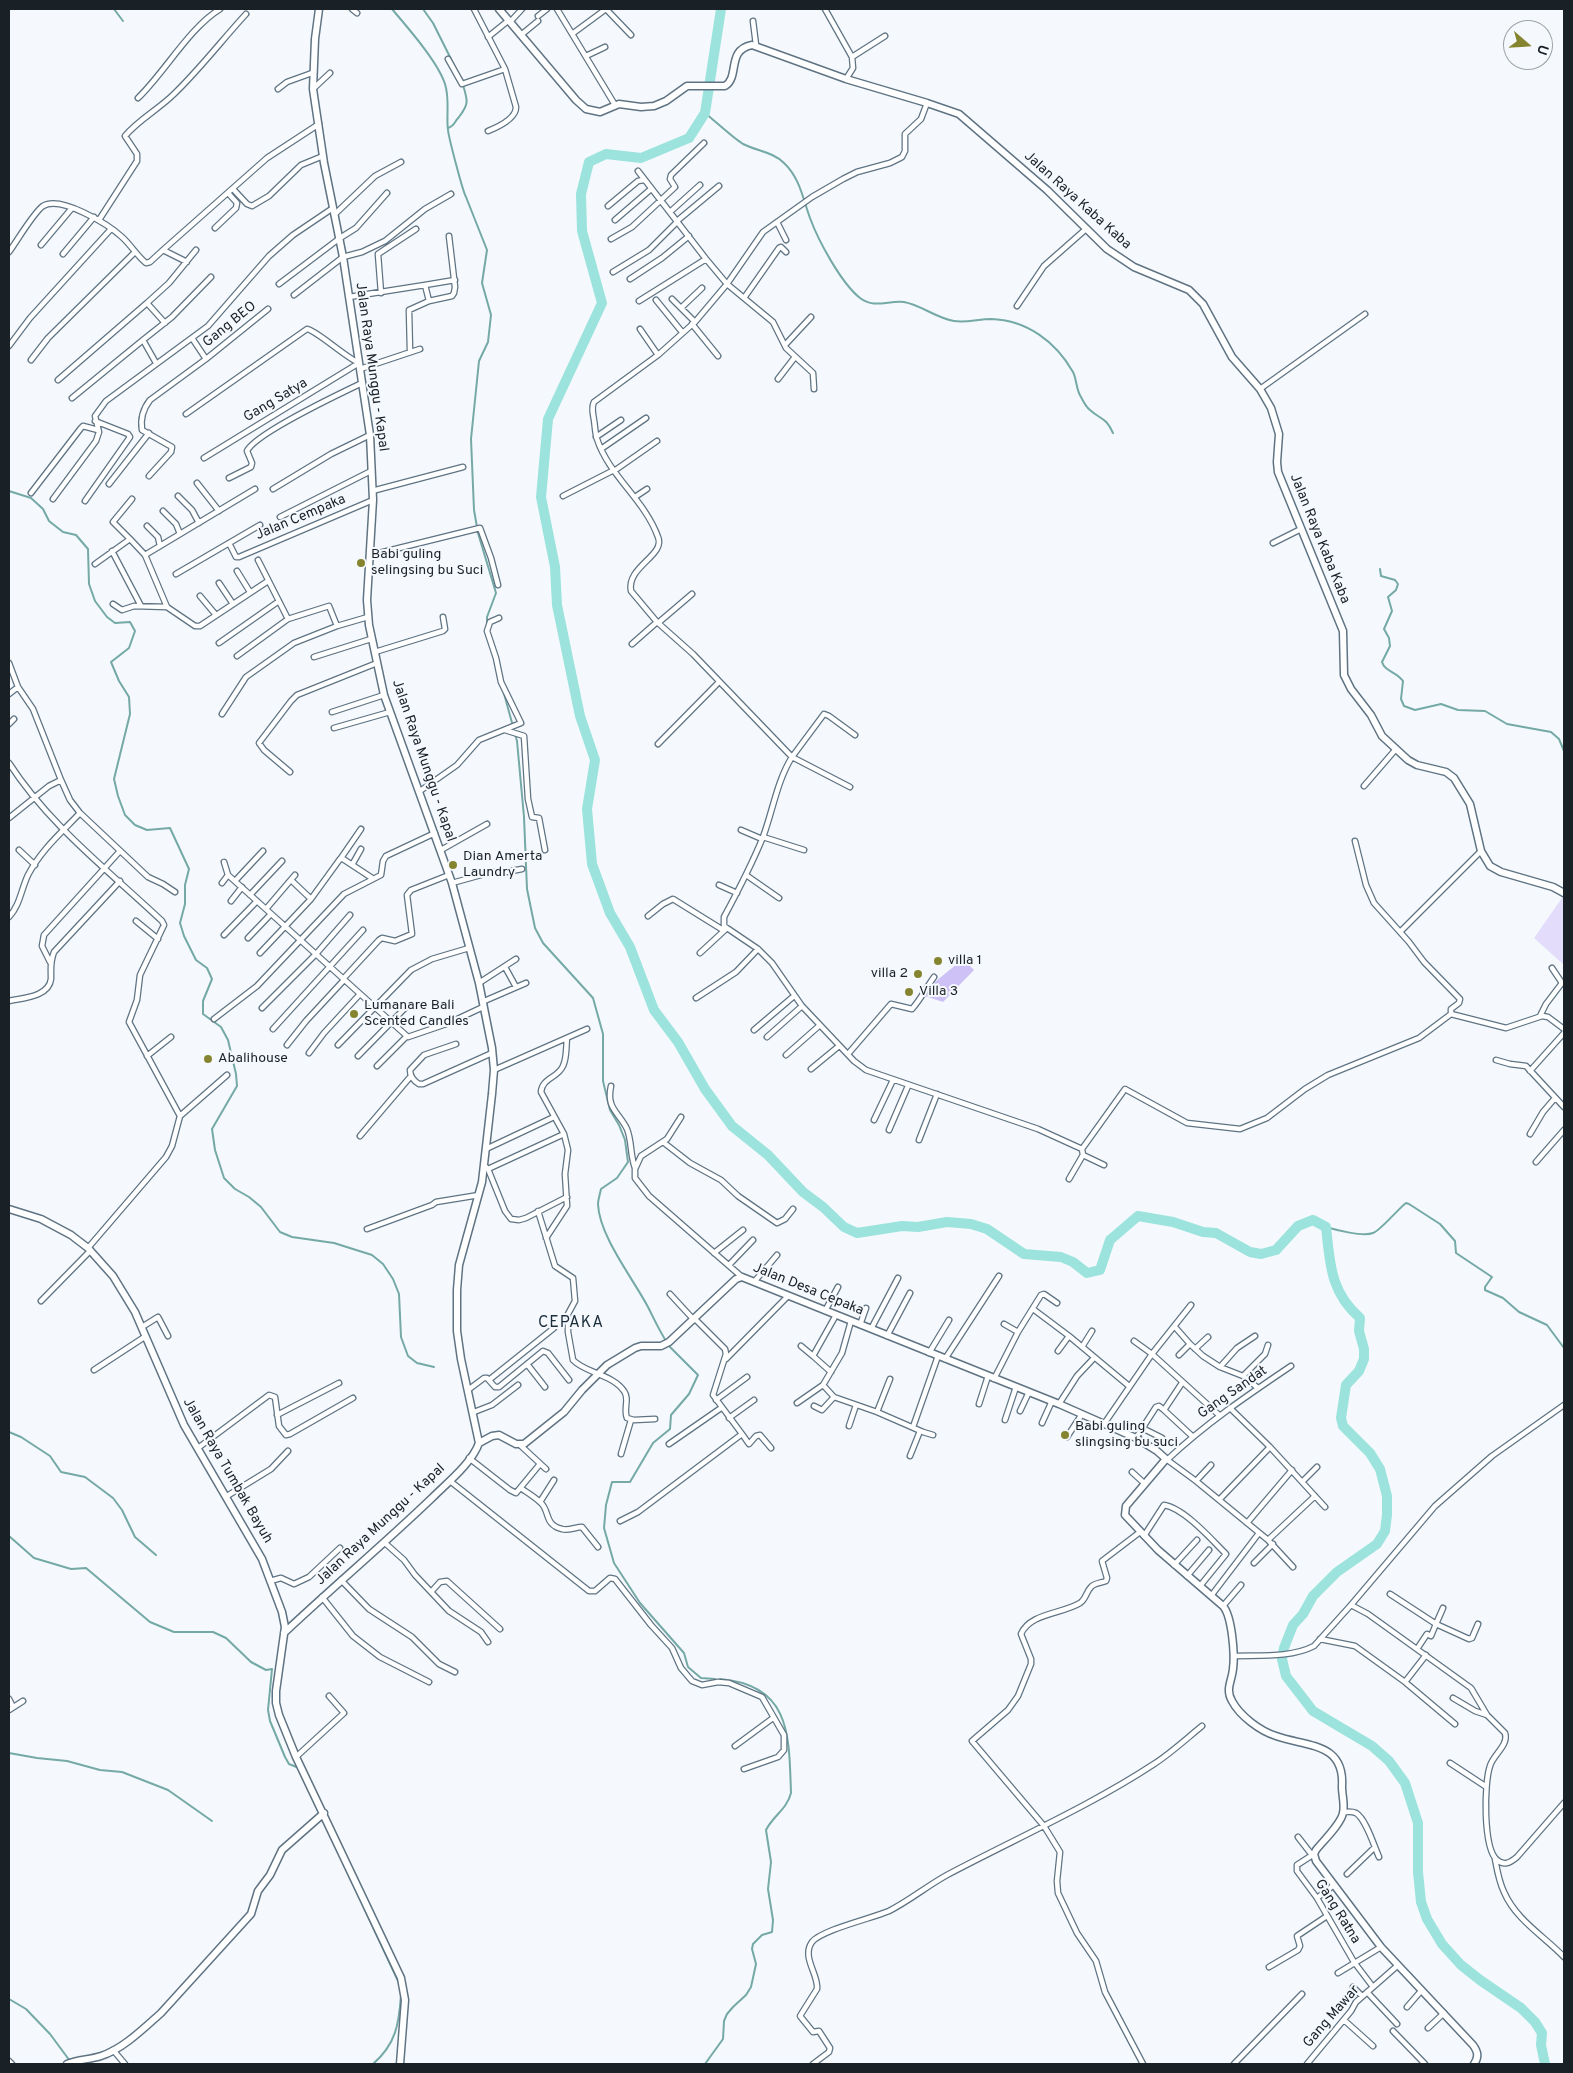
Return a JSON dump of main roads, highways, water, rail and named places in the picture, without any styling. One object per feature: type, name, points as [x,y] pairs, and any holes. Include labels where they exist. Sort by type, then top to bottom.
[{"type":"waterway","points":[[114,9],[123,21]]},
{"type":"waterway","points":[[392,9],[429,56],[445,84],[448,130],[453,154],[464,193],[487,250],[482,283],[491,315],[488,342],[479,361],[471,439],[474,510],[478,533],[496,593],[487,617],[487,626]]},
{"type":"waterway","points":[[423,9],[433,23],[457,71]]},
{"type":"waterway","points":[[721,9],[705,113],[689,138],[641,158],[606,154],[589,162],[581,194],[582,231],[602,303],[548,419],[541,497],[555,567],[557,605],[580,716],[595,760],[587,809],[592,864],[610,913],[630,947],[654,1010],[678,1042],[705,1089],[732,1126],[768,1155],[803,1192],[823,1207],[844,1227],[857,1233],[947,1222],[971,1224],[987,1229],[1024,1254],[1061,1257],[1073,1262],[1087,1273],[1100,1270],[1110,1240],[1138,1216],[1173,1222],[1203,1232],[1216,1233],[1250,1252],[1261,1254],[1276,1250],[1298,1226],[1313,1220],[1326,1227],[1333,1276],[1343,1298],[1360,1318],[1359,1331],[1364,1349],[1364,1359],[1359,1371],[1346,1385],[1341,1418],[1343,1426],[1370,1453],[1380,1469],[1387,1496],[1387,1515],[1385,1531],[1377,1544],[1337,1572],[1313,1596],[1303,1614],[1293,1625],[1282,1659],[1286,1676],[1313,1711],[1372,1746],[1389,1761],[1405,1783],[1418,1823],[1418,1872],[1421,1902],[1427,1919],[1442,1944],[1461,1965],[1521,2008],[1535,2022],[1542,2033],[1541,2045],[1545,2064]]},
{"type":"waterway","points":[[448,128],[453,125],[466,105],[467,99],[463,85]]},
{"type":"waterway","points":[[705,113],[743,144],[775,156],[784,163],[794,175],[824,249],[845,282],[860,298],[876,304],[904,302],[954,321],[1004,320],[1028,328],[1049,342],[1058,351],[1073,372],[1078,391],[1086,406],[1106,421],[1113,433]]},
{"type":"waterway","points":[[9,491],[31,498],[43,509],[49,521],[63,532],[76,535],[88,549],[89,584],[95,601],[107,617],[115,623],[130,622],[135,631],[129,648],[111,662],[119,681],[129,697],[130,714],[114,779],[125,815],[135,825],[147,830],[170,828],[189,869],[185,885],[185,904],[180,923],[196,960],[207,968],[212,979],[203,1001],[203,1014],[221,1027],[228,1040],[236,1074],[237,1086],[212,1129],[215,1150],[224,1178],[235,1189],[261,1207],[280,1232],[292,1237],[334,1243],[372,1255],[383,1264],[393,1279],[399,1294],[401,1337],[408,1356],[417,1363],[434,1367]]},
{"type":"waterway","points":[[1380,569],[1381,576],[1395,580],[1398,584],[1396,590],[1388,597],[1392,611],[1384,629],[1389,638],[1390,646],[1382,662],[1386,668],[1403,681],[1401,699],[1404,706],[1415,710],[1441,704],[1458,710],[1485,711],[1507,724],[1551,732],[1559,739],[1564,751]]},
{"type":"waterway","points":[[503,690],[517,741],[524,817],[527,889],[535,928],[543,943],[593,998],[603,1034],[603,1081],[610,1110],[625,1140],[628,1162],[617,1178],[601,1189],[598,1204],[600,1217],[611,1244],[666,1341]]},
{"type":"waterway","points":[[1326,1227],[1356,1234],[1373,1233],[1406,1203],[1409,1204],[1440,1224],[1455,1241],[1456,1253],[1492,1277],[1485,1290],[1503,1298],[1519,1312],[1547,1325],[1564,1348]]},
{"type":"waterway","points":[[668,1345],[698,1375],[689,1394],[671,1415],[670,1429],[653,1443],[630,1482],[612,1482],[606,1505],[604,1528],[614,1563],[640,1603],[684,1653],[688,1667],[701,1678],[715,1679]]},
{"type":"waterway","points":[[9,1432],[21,1437],[50,1456],[61,1472],[85,1477],[113,1498],[122,1510],[135,1537],[156,1555]]},
{"type":"waterway","points":[[9,1536],[34,1558],[71,1569],[86,1568],[150,1622],[174,1632],[213,1632],[226,1638],[251,1662],[266,1670],[272,1669],[268,1710],[270,1721],[289,1764],[299,1768]]},
{"type":"waterway","points":[[705,2064],[723,2039],[724,2021],[727,2014],[746,1995],[751,1987],[756,1964],[752,1949],[753,1944],[762,1935],[772,1932],[773,1920],[768,1889],[771,1862],[766,1830],[786,1804],[791,1793],[786,1733],[781,1716],[773,1702],[761,1691],[743,1683],[720,1679]]},
{"type":"waterway","points":[[9,1753],[67,1761],[100,1770],[122,1772],[168,1790],[212,1821]]},
{"type":"waterway","points":[[364,1908],[399,1983]]},
{"type":"waterway","points":[[373,2064],[387,2049],[395,2033],[401,1995]]},
{"type":"waterway","points":[[9,1999],[26,2009],[50,2034],[70,2061]]},
{"type":"place","name":"Babi guling selingsing bu Suci","points":[[361,563]]},
{"type":"place","name":"Dian Amerta Laundry","points":[[453,865]]},
{"type":"place","name":"villa 1","points":[[938,961]]},
{"type":"place","name":"villa 2","points":[[918,974]]},
{"type":"place","name":"Villa 3","points":[[909,992]]},
{"type":"place","name":"Lumanare Bali Scented Candles","points":[[354,1014]]},
{"type":"place","name":"Abalihouse","points":[[208,1059]]},
{"type":"place","name":"Babi guling slingsing bu suci","points":[[1065,1435]]},
{"type":"district","name":"CEPAKA","points":[[571,1324]]}]
